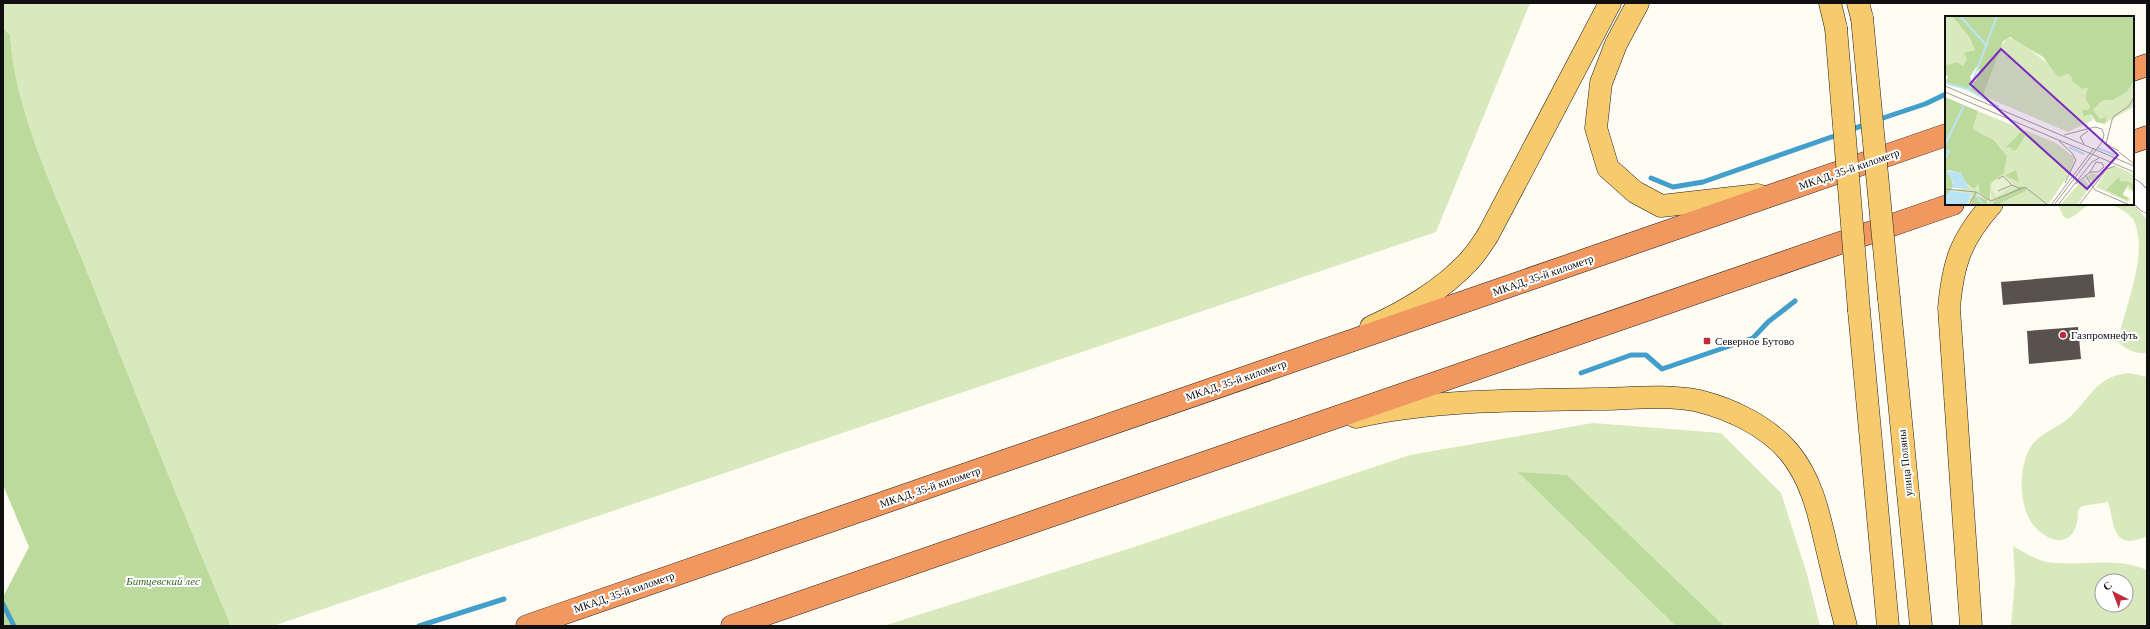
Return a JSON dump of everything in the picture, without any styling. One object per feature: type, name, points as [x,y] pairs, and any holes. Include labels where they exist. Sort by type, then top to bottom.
[{"type":"highway","points":[[2134,70],[2147,66]]},
{"type":"highway","name":"МКАД, 35-й километр","points":[[527,626],[1945,135]]},
{"type":"highway","points":[[2134,142],[2147,137]]},
{"type":"highway","points":[[732,626],[1950,205]]},
{"type":"main road","points":[[1303,357],[1382,322],[1429,294],[1469,262],[1488,235],[1610,3]]},
{"type":"main road","points":[[1638,3],[1616,44],[1601,84],[1596,128],[1608,168],[1635,192],[1661,206],[1780,193]]},
{"type":"main road","points":[[1830,3],[1836,28],[1859,311],[1888,626]]},
{"type":"main road","name":"улица Поляны","points":[[1860,11],[1921,626]]},
{"type":"main road","points":[[1971,626],[1949,308],[1951,280],[1959,252],[1976,222],[1991,205]]},
{"type":"main road","points":[[1293,432],[1369,414],[1428,405],[1495,401],[1668,398],[1698,401],[1725,409],[1744,418],[1772,436],[1788,452],[1803,471],[1814,496],[1846,626]]},
{"type":"main road","points":[[1918,593],[1926,626]]},
{"type":"street","points":[[2134,190],[2147,203]]},
{"type":"green space","points":[[3,3],[1530,3],[1436,232],[273,626],[231,626],[38,152],[19,93],[13,64],[10,36],[3,29]]},
{"type":"green space","name":"Битцевский лес","points":[[3,29],[10,35],[13,63],[19,92],[49,181],[231,626],[3,626],[3,597],[29,547],[3,485]]},
{"type":"green space","points":[[2134,204],[2147,220],[2147,353],[2131,351],[2118,342],[2138,263],[2139,247],[2138,232],[2133,219],[2112,205]]},
{"type":"green space","points":[[2058,205],[2090,205],[2068,219],[2063,216]]},
{"type":"green space","points":[[2130,373],[2147,377],[2147,536],[2136,540],[2127,541],[2121,538],[2117,534],[2114,527],[2108,502],[2082,506],[2078,510],[2075,529],[2066,539],[2052,539],[2044,535],[2036,528],[2025,510],[2022,475],[2027,454],[2032,445],[2040,437],[2071,416],[2102,382],[2119,375]]},
{"type":"green space","points":[[1593,423],[1721,433],[1781,493],[1807,574],[1820,626],[883,626],[1128,549],[1410,455]]},
{"type":"green space","points":[[1518,472],[1567,475],[1724,626],[1676,626]]},
{"type":"green space","points":[[2013,546],[2046,562],[2123,564],[2147,570],[2147,626],[2011,626],[2015,579]]},
{"type":"building","points":[[2093,274],[2095,297],[2003,305],[2001,282]]},
{"type":"building","points":[[2078,327],[2081,359],[2029,364],[2027,331]]},
{"type":"waterway","points":[[1877,120],[1925,104],[1945,94]]},
{"type":"waterway","points":[[1849,130],[1868,124]]},
{"type":"waterway","points":[[1651,178],[1673,187],[1703,182],[1840,134]]},
{"type":"waterway","points":[[1581,373],[1631,355],[1646,355],[1662,369],[1753,338],[1768,322],[1795,301]]},
{"type":"waterway","points":[[419,626],[504,599]]},
{"type":"waterway","points":[[3,604],[14,626]]},
{"type":"place","name":"Газпромнефть","points":[[2063,335]]},
{"type":"place","name":"Северное Бутово","points":[[1707,341]]}]
